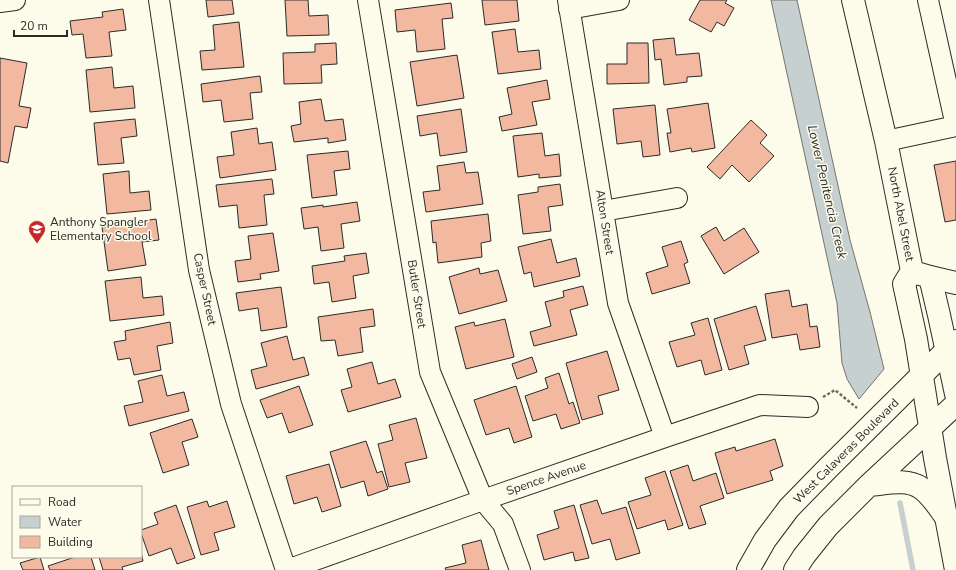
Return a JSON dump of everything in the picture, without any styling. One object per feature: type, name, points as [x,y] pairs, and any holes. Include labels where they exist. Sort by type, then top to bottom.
[{"type":"main road","name":"North Abel Street","points":[[853,0],[886,141],[921,274],[904,284],[916,339],[945,516],[956,570]]},
{"type":"main road","points":[[921,274],[956,283]]},
{"type":"main road","points":[[921,274],[951,346],[956,394]]},
{"type":"main road","name":"West Calaveras Boulevard","points":[[748,570],[765,540],[789,508],[951,346]]},
{"type":"main road","points":[[795,570],[804,556],[828,526],[869,485],[956,404]]},
{"type":"main road","points":[[869,485],[901,482],[911,483],[920,487],[931,497],[945,516]]},
{"type":"street","points":[[0,2],[15,0]]},
{"type":"street","name":"Casper Street","points":[[159,0],[199,270],[231,404],[286,570]]},
{"type":"street","name":"Butler Street","points":[[368,0],[430,372],[483,500],[503,524],[520,570]]},
{"type":"street","points":[[569,5],[619,0]]},
{"type":"street","points":[[886,141],[956,126],[928,0]]},
{"type":"street","name":"Alton Street","points":[[569,5],[618,304],[665,437]]},
{"type":"street","points":[[603,212],[677,198]]},
{"type":"street","name":"Spence Avenue","points":[[286,570],[483,500],[760,405],[808,407]]},
{"type":"path","points":[[808,407],[835,390],[857,408]]},
{"type":"water","points":[[771,0],[797,0],[850,240],[884,369],[859,399],[847,379],[842,363],[837,303]]},
{"type":"building","points":[[206,0],[232,0],[234,14],[208,17]]},
{"type":"building","points":[[285,0],[308,0],[309,16],[328,15],[329,35],[287,36]]},
{"type":"building","points":[[482,0],[517,0],[519,21],[485,25]]},
{"type":"building","points":[[700,0],[727,0],[725,3],[734,8],[724,26],[717,22],[711,32],[689,20]]},
{"type":"building","points":[[451,3],[453,18],[442,19],[445,49],[417,52],[415,30],[397,32],[395,10]]},
{"type":"building","points":[[123,9],[126,30],[109,32],[112,56],[86,58],[83,34],[72,35],[70,21],[103,17],[102,12]]},
{"type":"building","points":[[239,22],[244,67],[202,70],[200,51],[215,50],[213,25]]},
{"type":"building","points":[[515,29],[518,52],[539,50],[541,69],[498,74],[492,32]]},
{"type":"building","points":[[674,38],[676,55],[699,53],[702,76],[687,77],[687,82],[664,85],[661,59],[655,60],[653,40]]},
{"type":"building","points":[[336,43],[337,64],[321,65],[322,83],[284,84],[283,53],[315,52],[315,44]]},
{"type":"building","points":[[627,43],[648,43],[649,83],[607,84],[607,64],[627,64]]},
{"type":"building","points":[[457,55],[464,98],[417,106],[410,62]]},
{"type":"building","points":[[0,58],[27,63],[19,106],[31,108],[27,128],[15,126],[8,163],[0,161]]},
{"type":"building","points":[[112,67],[114,88],[133,86],[135,108],[90,112],[86,70]]},
{"type":"building","points":[[260,76],[262,92],[250,93],[253,119],[224,122],[221,100],[203,102],[201,84]]},
{"type":"building","points":[[547,80],[550,99],[532,102],[537,125],[502,131],[499,117],[512,114],[507,88]]},
{"type":"building","points":[[321,99],[325,121],[343,119],[346,140],[328,143],[328,138],[294,142],[291,126],[301,124],[299,102]]},
{"type":"building","points":[[708,103],[715,148],[692,152],[691,148],[670,152],[667,133],[671,133],[667,109]]},
{"type":"building","points":[[655,105],[660,155],[643,157],[641,141],[617,144],[613,109]]},
{"type":"building","points":[[461,109],[467,152],[440,156],[437,133],[420,136],[417,116]]},
{"type":"building","points":[[135,119],[137,136],[121,138],[124,163],[98,165],[94,123]]},
{"type":"building","points":[[751,120],[767,135],[760,143],[774,156],[749,182],[732,165],[720,179],[707,167]]},
{"type":"building","points":[[257,128],[259,144],[272,142],[276,170],[220,178],[217,157],[234,155],[231,132]]},
{"type":"building","points":[[542,133],[545,156],[559,154],[561,176],[539,178],[539,174],[518,177],[513,136]]},
{"type":"building","points":[[348,151],[350,169],[334,171],[337,195],[312,198],[307,155]]},
{"type":"building","points":[[956,161],[956,220],[945,222],[934,165]]},
{"type":"building","points":[[464,162],[466,173],[478,172],[483,204],[426,212],[423,192],[440,190],[437,166]]},
{"type":"building","points":[[129,171],[130,193],[149,191],[151,210],[107,214],[103,174]]},
{"type":"building","points":[[272,179],[274,194],[264,195],[267,225],[239,228],[237,205],[219,207],[216,185]]},
{"type":"building","points":[[560,184],[563,205],[548,207],[551,231],[523,234],[518,195],[538,192],[538,187]]},
{"type":"building","points":[[357,202],[360,221],[341,224],[344,248],[321,251],[318,227],[304,229],[301,208],[323,205],[323,207]]},
{"type":"building","points":[[488,214],[491,241],[481,243],[482,257],[438,263],[436,242],[433,243],[431,221]]},
{"type":"building","points":[[156,219],[159,240],[142,242],[146,265],[108,271],[102,227]]},
{"type":"building","points":[[716,227],[724,241],[744,228],[759,252],[724,274],[701,236]]},
{"type":"building","points":[[273,233],[279,271],[260,274],[261,279],[238,282],[235,261],[251,259],[248,236]]},
{"type":"building","points":[[551,239],[557,263],[576,258],[580,276],[534,287],[531,272],[524,274],[518,247]]},
{"type":"building","points":[[681,241],[688,262],[684,264],[690,283],[652,294],[646,273],[668,266],[662,247]]},
{"type":"building","points":[[366,253],[369,273],[353,276],[356,298],[332,302],[329,282],[314,284],[312,266],[345,261],[344,256]]},
{"type":"building","points":[[479,268],[480,274],[498,270],[507,301],[459,314],[449,277]]},
{"type":"building","points":[[141,277],[143,298],[162,296],[164,315],[110,321],[105,281]]},
{"type":"building","points":[[583,286],[588,305],[570,310],[577,335],[534,346],[530,332],[551,326],[545,302],[564,297],[563,291]]},
{"type":"building","points":[[281,287],[287,327],[261,331],[258,308],[239,311],[236,293]]},
{"type":"building","points":[[789,290],[792,307],[807,304],[810,327],[817,326],[820,347],[800,350],[797,334],[772,338],[765,294]]},
{"type":"building","points":[[756,306],[766,340],[744,346],[749,364],[729,370],[714,319]]},
{"type":"building","points":[[373,309],[375,326],[360,328],[363,352],[338,356],[335,340],[321,341],[318,317]]},
{"type":"building","points":[[708,318],[722,370],[705,375],[701,360],[677,367],[669,342],[695,335],[691,323]]},
{"type":"building","points":[[505,319],[514,357],[466,369],[455,327],[474,322],[475,326]]},
{"type":"building","points":[[170,322],[173,343],[157,346],[161,370],[134,375],[130,358],[118,360],[114,342],[126,340],[125,331]]},
{"type":"building","points":[[287,336],[293,360],[304,357],[309,375],[256,389],[251,370],[267,366],[261,343]]},
{"type":"building","points":[[607,351],[619,390],[598,396],[603,414],[582,420],[566,363]]},
{"type":"building","points":[[532,357],[537,372],[517,379],[512,364]]},
{"type":"building","points":[[372,362],[378,384],[395,379],[401,397],[348,412],[341,390],[352,387],[347,369]]},
{"type":"building","points":[[559,373],[569,404],[573,402],[580,423],[561,429],[556,414],[533,421],[525,396],[548,388],[545,378]]},
{"type":"building","points":[[162,375],[167,396],[184,392],[189,411],[129,426],[124,406],[143,402],[138,381]]},
{"type":"building","points":[[299,386],[313,425],[289,433],[282,413],[267,418],[260,400]]},
{"type":"building","points":[[516,386],[532,437],[514,443],[509,428],[486,435],[474,400]]},
{"type":"building","points":[[416,418],[427,458],[405,463],[410,482],[389,487],[378,444],[393,440],[389,425]]},
{"type":"building","points":[[192,419],[198,437],[182,442],[189,465],[163,473],[150,433]]},
{"type":"building","points":[[775,439],[783,466],[770,471],[773,480],[727,494],[715,453],[735,447],[736,451]]},
{"type":"building","points":[[366,441],[377,473],[382,471],[388,489],[368,496],[364,481],[341,488],[330,452]]},
{"type":"building","points":[[329,464],[341,506],[322,512],[317,497],[294,504],[286,476]]},
{"type":"building","points":[[688,465],[693,481],[716,473],[724,498],[700,506],[706,524],[689,529],[670,471]]},
{"type":"building","points":[[665,471],[683,525],[668,530],[665,520],[637,529],[628,502],[651,495],[645,478]]},
{"type":"building","points":[[597,500],[602,514],[626,507],[640,553],[616,560],[610,539],[592,544],[580,505]]},
{"type":"building","points":[[207,501],[209,507],[227,501],[235,527],[214,533],[219,550],[201,555],[187,507]]},
{"type":"building","points":[[176,505],[195,558],[177,564],[171,548],[149,556],[142,536],[142,530],[158,524],[154,513]]},
{"type":"building","points":[[574,505],[589,558],[575,561],[573,552],[544,560],[537,535],[559,528],[554,511]]},
{"type":"building","points":[[481,540],[489,570],[446,570],[445,568],[466,563],[462,545]]},
{"type":"building","points":[[142,556],[143,561],[122,567],[123,570],[103,570],[99,558],[142,558]]},
{"type":"building","points":[[40,558],[44,570],[23,570],[20,563]]},
{"type":"building","points":[[72,558],[91,558],[95,570],[50,570],[48,566]]},
{"type":"waterway","name":"Lower Penitencia Creek","points":[[900,503],[913,570]]},
{"type":"place","name":"Anthony Spangler Elementary School","points":[[37,244]]}]
